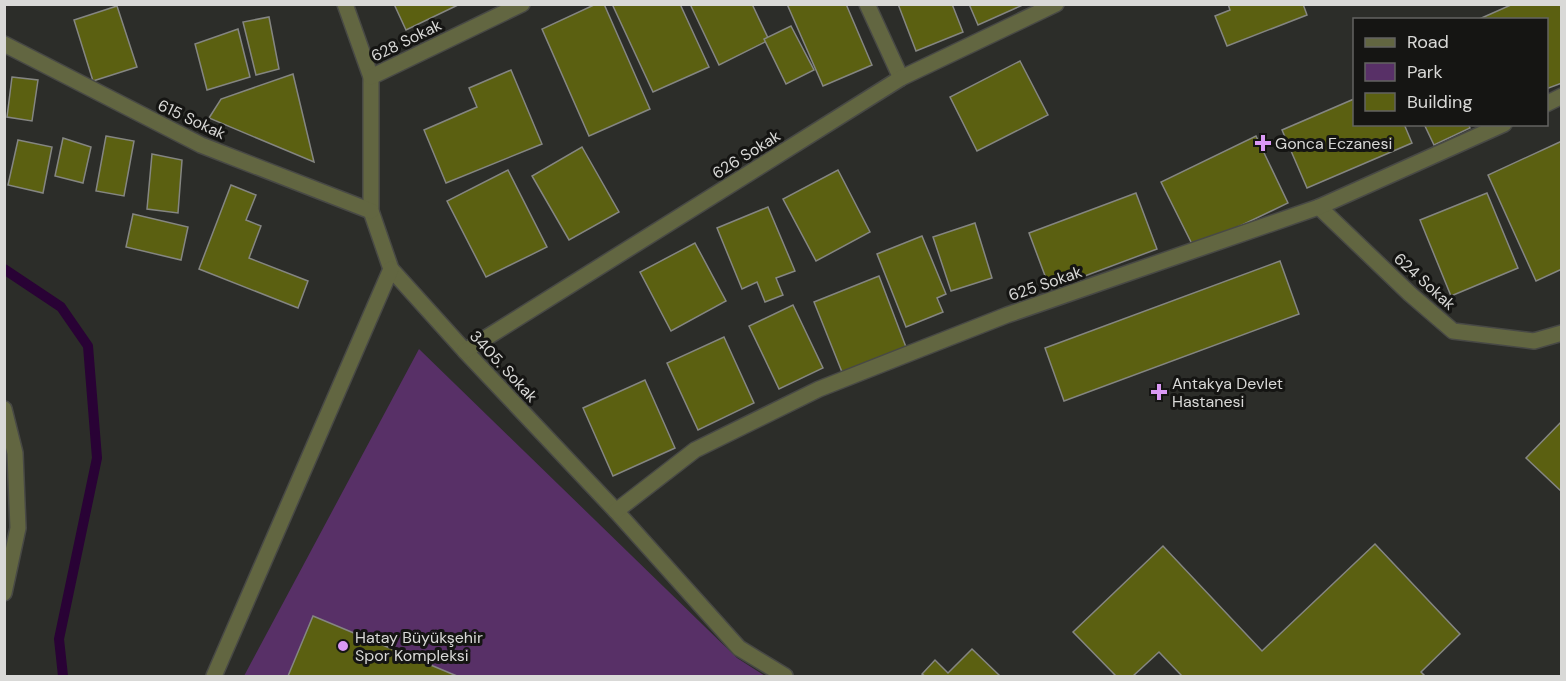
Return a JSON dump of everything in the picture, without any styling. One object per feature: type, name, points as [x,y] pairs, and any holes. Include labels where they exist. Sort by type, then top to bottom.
[{"type":"street","name":"3405. Sokak","points":[[345,4],[371,77],[371,211],[391,269],[616,511],[739,648],[785,676]]},
{"type":"street","name":"628 Sokak","points":[[371,77],[522,4]]},
{"type":"street","points":[[867,4],[901,78]]},
{"type":"street","name":"626 Sokak","points":[[465,351],[901,78],[1056,4]]},
{"type":"street","name":"615 Sokak","points":[[4,44],[201,145],[371,211]]},
{"type":"street","points":[[1548,103],[1562,96]]},
{"type":"street","name":"625 Sokak","points":[[616,511],[695,450],[819,389],[1007,315],[1319,207],[1499,126]]},
{"type":"street","name":"624 Sokak","points":[[1319,207],[1410,294],[1453,331],[1534,341],[1562,333]]},
{"type":"street","points":[[214,676],[391,269]]},
{"type":"street","points":[[4,408],[15,453],[18,528],[6,575],[4,593]]},
{"type":"green space","points":[[419,349],[737,658],[765,676],[244,676]]},
{"type":"building","points":[[394,4],[460,4],[406,30]]},
{"type":"building","points":[[596,4],[604,4],[650,109],[589,136],[542,29]]},
{"type":"building","points":[[616,4],[680,4],[709,67],[653,92],[613,6]]},
{"type":"building","points":[[690,4],[752,4],[769,40],[719,65]]},
{"type":"building","points":[[787,4],[846,4],[872,65],[823,86]]},
{"type":"building","points":[[898,4],[952,4],[963,32],[916,51]]},
{"type":"building","points":[[969,4],[1025,4],[978,25]]},
{"type":"building","points":[[1228,4],[1303,4],[1307,15],[1227,46],[1215,16],[1230,10]]},
{"type":"building","points":[[1513,4],[1561,4],[1562,83],[1548,88],[1548,18],[1482,18]]},
{"type":"building","points":[[117,6],[137,67],[93,81],[74,20]]},
{"type":"building","points":[[269,17],[279,69],[256,75],[243,22]]},
{"type":"building","points":[[791,26],[814,70],[786,84],[764,39]]},
{"type":"building","points":[[238,29],[250,77],[207,90],[195,44]]},
{"type":"building","points":[[1020,61],[1048,115],[977,151],[950,97]]},
{"type":"building","points":[[511,70],[542,144],[446,183],[424,130],[477,107],[469,88]]},
{"type":"building","points":[[293,74],[314,162],[209,118],[221,99]]},
{"type":"building","points":[[12,77],[38,80],[32,121],[7,117]]},
{"type":"building","points":[[1353,99],[1353,126],[1405,126],[1412,143],[1307,188],[1282,130]]},
{"type":"building","points":[[1425,126],[1469,126],[1470,128],[1434,145]]},
{"type":"building","points":[[106,136],[134,141],[124,196],[96,191]]},
{"type":"building","points":[[1256,136],[1288,203],[1194,248],[1161,182]]},
{"type":"building","points":[[63,138],[91,147],[83,183],[55,176]]},
{"type":"building","points":[[18,140],[52,147],[43,193],[8,185]]},
{"type":"building","points":[[1562,141],[1562,269],[1536,281],[1488,175]]},
{"type":"building","points":[[582,147],[619,212],[569,240],[532,176]]},
{"type":"building","points":[[152,154],[182,160],[178,213],[147,209]]},
{"type":"building","points":[[508,170],[547,247],[486,277],[447,201]]},
{"type":"building","points":[[838,170],[870,232],[816,261],[783,199]]},
{"type":"building","points":[[231,185],[256,195],[246,220],[261,226],[249,258],[308,281],[298,308],[199,269]]},
{"type":"building","points":[[1136,193],[1157,249],[1050,289],[1029,233]]},
{"type":"building","points":[[1487,193],[1518,268],[1451,296],[1420,220]]},
{"type":"building","points":[[768,207],[795,271],[776,278],[783,295],[765,302],[757,282],[742,289],[717,228]]},
{"type":"building","points":[[133,214],[188,227],[181,260],[126,247]]},
{"type":"building","points":[[975,223],[992,278],[951,291],[933,237]]},
{"type":"building","points":[[922,236],[946,294],[937,298],[943,312],[906,327],[877,254]]},
{"type":"building","points":[[695,243],[726,301],[671,331],[640,272]]},
{"type":"building","points":[[1280,261],[1299,314],[1064,401],[1045,348]]},
{"type":"building","points":[[879,276],[906,347],[842,372],[814,302]]},
{"type":"building","points":[[793,305],[823,368],[779,389],[749,326]]},
{"type":"building","points":[[724,337],[754,403],[698,430],[667,363]]},
{"type":"building","points":[[645,380],[675,448],[613,476],[583,408]]},
{"type":"building","points":[[1562,421],[1562,492],[1526,458]]},
{"type":"building","points":[[1375,544],[1460,634],[1421,672],[1425,676],[1182,676],[1159,652],[1133,676],[1116,676],[1073,632],[1163,546],[1262,651]]},
{"type":"building","name":"Hatay Büyükşehir Spor Kompleksi","points":[[313,616],[457,676],[288,676]]},
{"type":"building","points":[[972,649],[1000,676],[925,676],[922,674],[935,660],[948,673]]},
{"type":"waterway","points":[[4,269],[61,307],[88,346],[97,458],[59,639],[63,676]]},
{"type":"place","name":"Gonca Eczanesi","points":[[1263,143]]},
{"type":"place","name":"Antakya Devlet Hastanesi","points":[[1159,392]]},
{"type":"place","name":"Hatay Büyükşehir Spor Kompleksi","points":[[343,646]]}]
